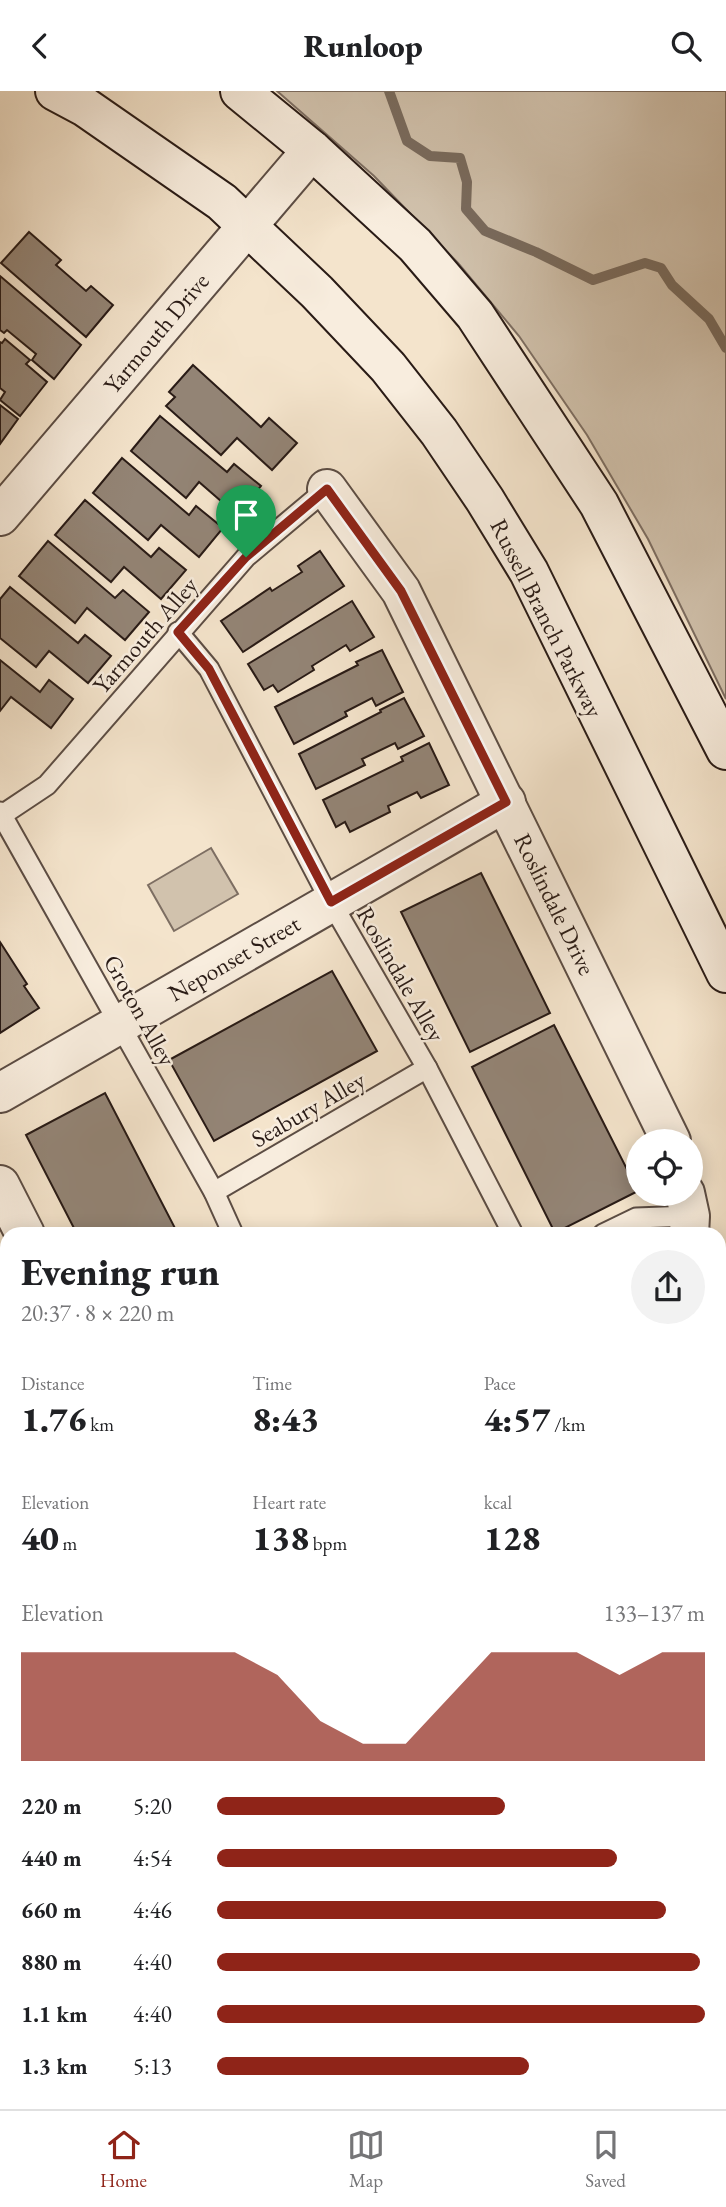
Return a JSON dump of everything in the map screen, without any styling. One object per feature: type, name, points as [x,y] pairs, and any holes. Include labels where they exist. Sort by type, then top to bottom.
[{"type":"main road","name":"Russell Branch Parkway","points":[[55,91],[85,107],[222,202],[317,292],[388,367],[439,432],[529,572],[726,973]]},
{"type":"main road","points":[[240,91],[312,150],[415,245],[475,315],[599,504],[726,750]]},
{"type":"main road","name":"Yarmouth Drive","points":[[0,516],[312,150]]},
{"type":"main road","name":"Roslindale Drive","points":[[327,489],[401,591],[665,1129]]},
{"type":"main road","name":"Neponset Street","points":[[0,1093],[506,802]]},
{"type":"main road","points":[[0,1185],[21,1227]]},
{"type":"lane","name":"Yarmouth Alley","points":[[1,813],[47,785],[246,557],[327,489]]},
{"type":"lane","name":"Roslindale Alley","points":[[178,632],[209,669],[331,902],[426,1068],[509,1227]]},
{"type":"lane","name":"Groton Alley","points":[[1,813],[214,1192],[230,1227]]},
{"type":"lane","name":"Seabury Alley","points":[[214,1192],[426,1068]]},
{"type":"lane","points":[[617,1227],[636,1218],[688,1214]]},
{"type":"shaded area","points":[[277,91],[726,91],[726,699],[648,539],[587,435],[519,336],[458,263],[374,176]]},
{"type":"shaded area","points":[[211,848],[238,894],[174,931],[148,885]]},
{"type":"building","points":[[29,232],[61,260],[56,265],[86,291],[91,286],[113,305],[86,337],[1,263]]},
{"type":"building","points":[[0,276],[81,345],[54,379],[32,360],[36,354],[7,330],[4,333],[0,330]]},
{"type":"building","points":[[5,339],[30,360],[26,364],[47,382],[20,416],[0,400],[5,392],[0,388],[0,342]]},
{"type":"building","points":[[193,365],[261,427],[269,418],[297,443],[272,470],[237,438],[221,455],[166,406],[175,397],[169,392]]},
{"type":"building","points":[[0,405],[18,419],[0,444]]},
{"type":"building","points":[[160,416],[227,472],[234,464],[261,486],[237,515],[199,482],[186,498],[131,451]]},
{"type":"building","points":[[122,458],[189,515],[196,506],[223,528],[199,557],[161,525],[148,540],[93,493]]},
{"type":"building","points":[[85,500],[151,557],[159,548],[186,570],[161,599],[124,567],[111,582],[55,535]]},
{"type":"building","points":[[48,541],[115,598],[123,590],[149,612],[125,640],[87,608],[75,623],[19,576]]},
{"type":"building","points":[[320,551],[344,586],[243,652],[221,621],[270,588],[272,591],[302,572],[298,566]]},
{"type":"building","points":[[10,587],[78,643],[85,635],[111,656],[88,683],[49,651],[36,667],[0,638],[0,599]]},
{"type":"building","points":[[352,601],[374,637],[350,651],[346,645],[312,666],[314,670],[278,692],[273,685],[264,690],[248,664]]},
{"type":"building","points":[[382,650],[403,692],[376,706],[372,698],[345,712],[347,716],[294,744],[275,707]]},
{"type":"building","points":[[0,660],[40,692],[49,680],[73,699],[51,728],[11,697],[0,711]]},
{"type":"building","points":[[404,698],[424,736],[398,749],[395,743],[362,759],[365,765],[316,789],[299,754]]},
{"type":"building","points":[[429,743],[449,785],[421,798],[417,792],[388,806],[390,812],[350,832],[345,822],[336,827],[323,800],[403,761],[401,757]]},
{"type":"building","points":[[481,873],[550,1013],[470,1052],[401,912]]},
{"type":"building","points":[[0,942],[39,1008],[0,1033]]},
{"type":"building","points":[[332,971],[377,1051],[214,1141],[169,1060]]},
{"type":"building","points":[[554,1025],[626,1167],[626,1197],[567,1227],[552,1227],[472,1067]]},
{"type":"building","points":[[105,1093],[174,1227],[73,1227],[26,1135]]},
{"type":"waterway","points":[[389,91],[407,141],[430,156],[460,158],[467,182],[466,209],[485,231],[593,280],[645,263],[661,268],[672,285],[709,319],[726,348]]},
{"type":"route","points":[[327,489],[401,591],[506,802],[331,902],[209,669],[178,632],[246,557],[327,489]]}]
